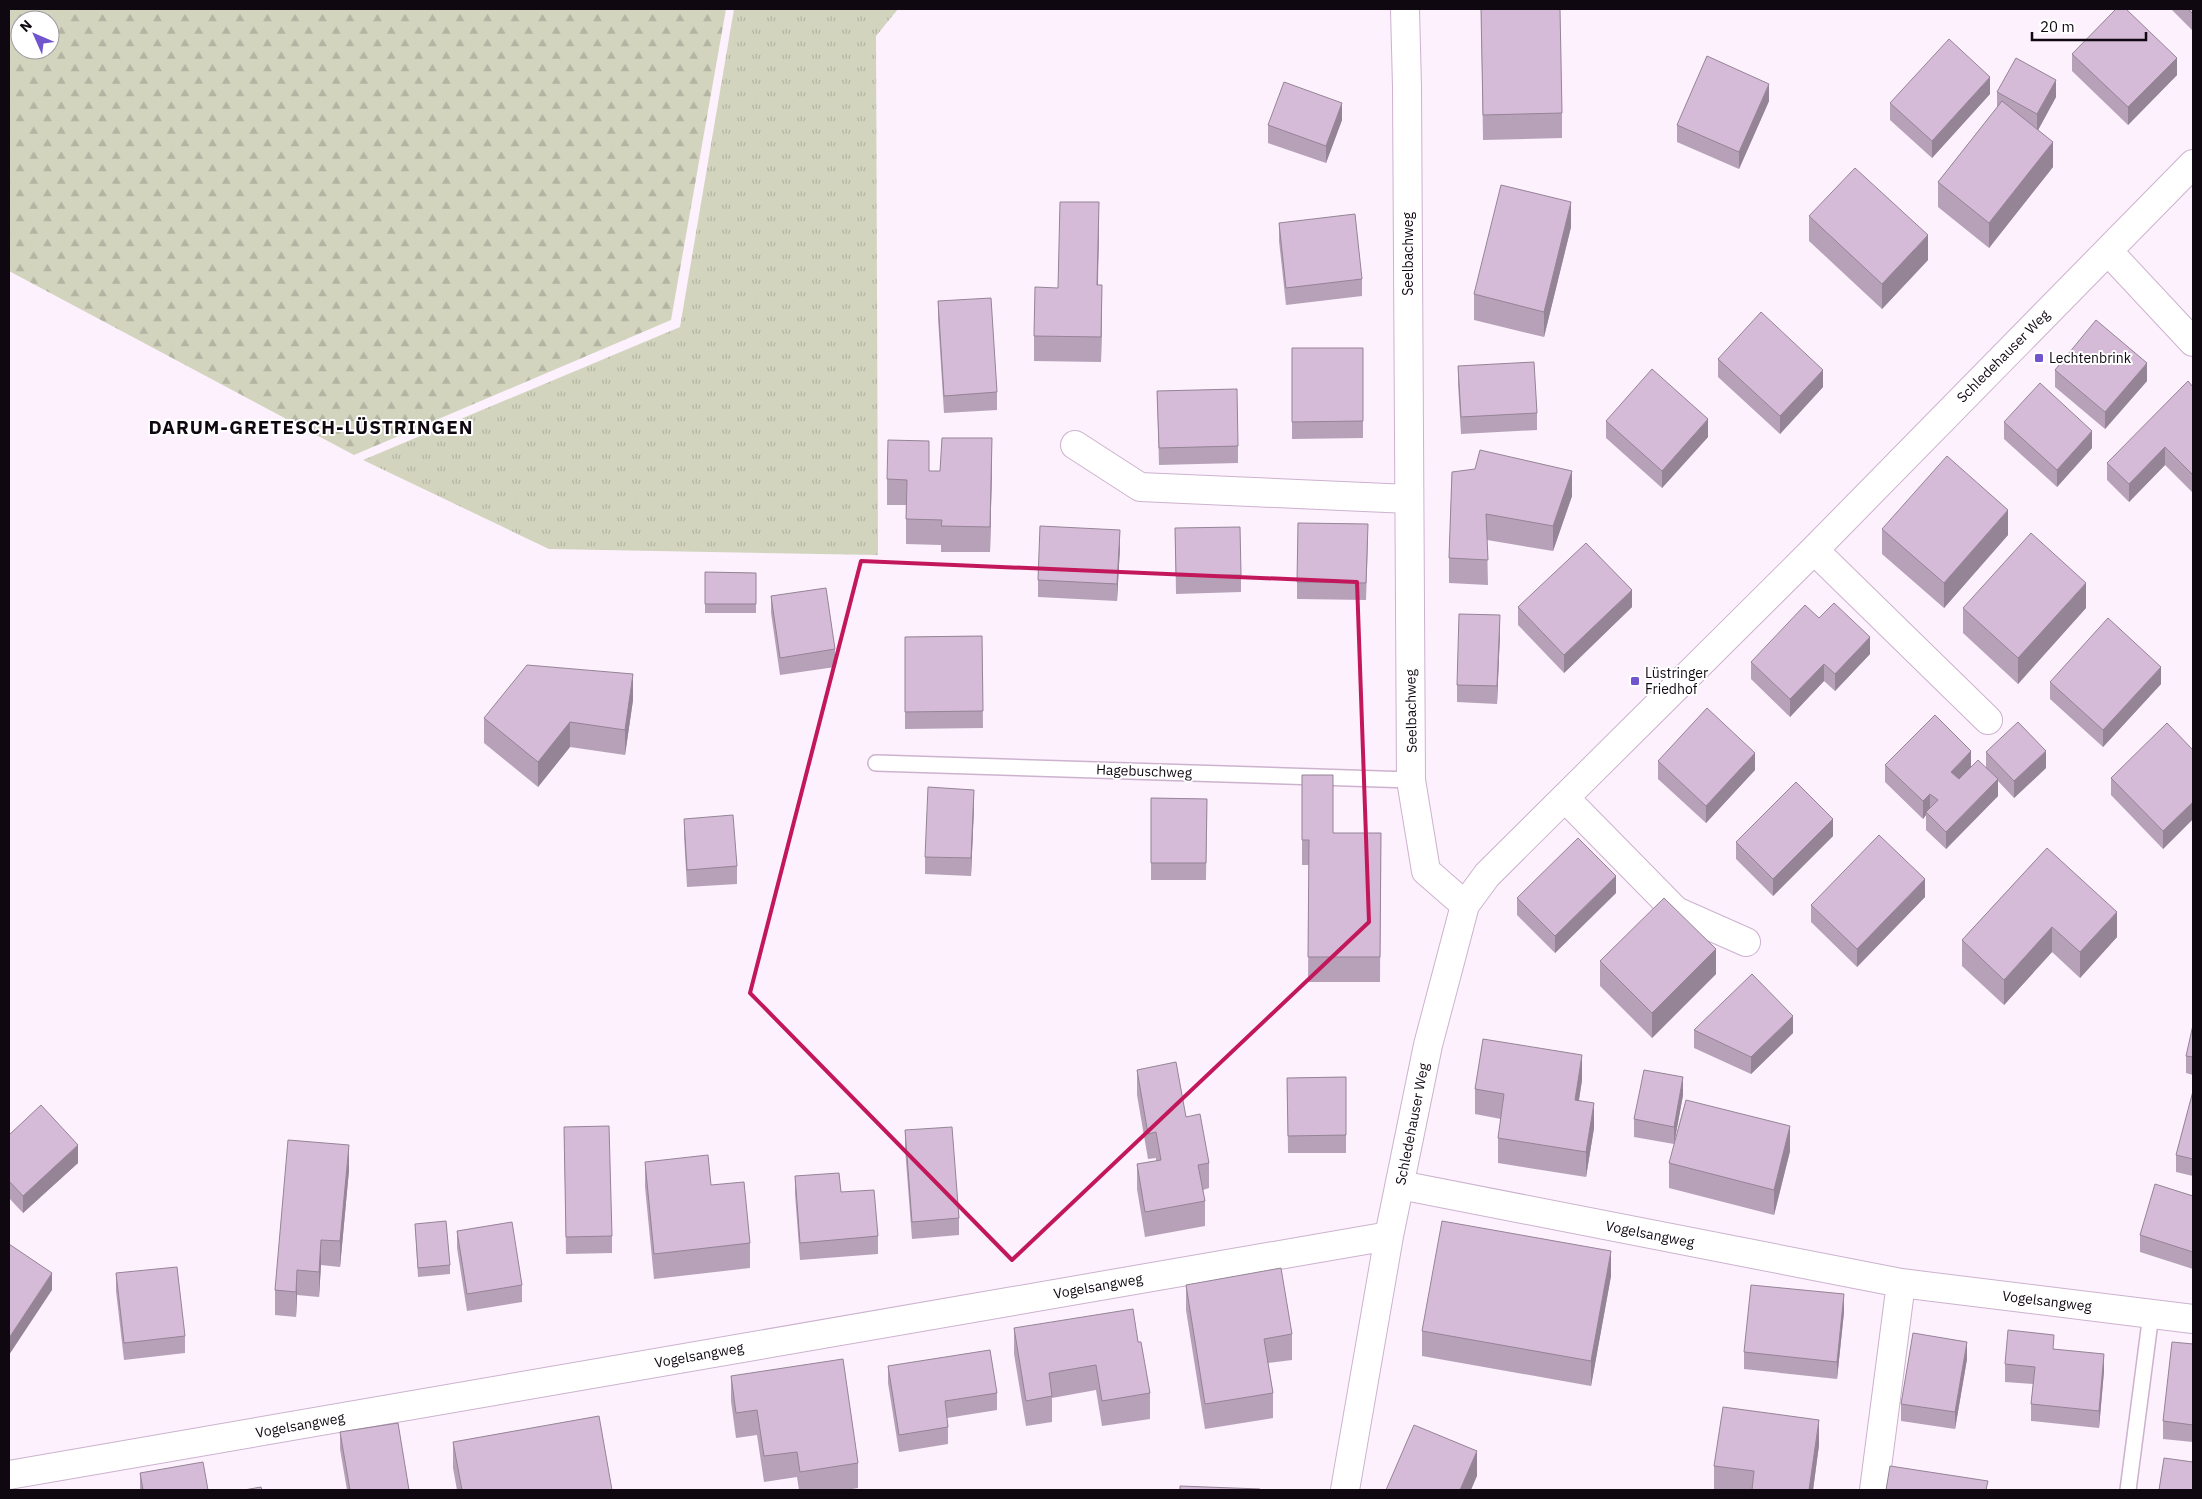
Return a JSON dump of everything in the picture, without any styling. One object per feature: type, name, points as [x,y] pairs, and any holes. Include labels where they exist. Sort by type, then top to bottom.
[{"type":"street","name":"Seelbachweg","points":[[1405,9],[1411,780],[1426,871],[1465,905]]},
{"type":"street","name":"Schledehauser Weg","points":[[1345,1490],[1389,1236],[1428,1045],[1465,905],[1487,875],[1814,550],[2193,164]]},
{"type":"street","points":[[2108,251],[2193,342]]},
{"type":"street","points":[[1075,444],[1140,487],[1409,499]]},
{"type":"street","points":[[1814,550],[1988,720]]},
{"type":"street","points":[[1565,798],[1676,910],[1746,942]]},
{"type":"street","name":"Vogelsangweg","points":[[1400,1185],[1901,1283],[2193,1319]]},
{"type":"street","name":"Vogelsangweg","points":[[9,1475],[1389,1236]]},
{"type":"street","points":[[1874,1490],[1901,1283]]},
{"type":"lane","name":"Hagebuschweg","points":[[876,763],[1411,780]]},
{"type":"lane","points":[[2128,1490],[2151,1314]]},
{"type":"highlighted area","points":[[861,561],[1357,582],[1369,922],[1012,1260],[750,993]]},
{"type":"green space","points":[[9,9],[726,9],[671,320],[354,455],[9,271]]},
{"type":"green space","points":[[734,9],[898,9],[876,36],[878,555],[549,549],[363,460],[680,327]]},
{"type":"building","points":[[1481,9],[1560,9],[1562,113],[1483,115]]},
{"type":"building","points":[[2116,9],[2126,9],[2177,58],[2128,107],[2072,54]]},
{"type":"building","points":[[1949,39],[1990,77],[1932,141],[1890,103]]},
{"type":"building","points":[[1707,56],[1769,84],[1739,152],[1677,125]]},
{"type":"building","points":[[2016,58],[2056,80],[2037,114],[1997,92]]},
{"type":"building","points":[[1284,82],[1342,103],[1326,146],[1268,125]]},
{"type":"building","points":[[2002,101],[2053,142],[1989,223],[1938,182]]},
{"type":"building","points":[[1855,168],[1928,235],[1882,284],[1809,216]]},
{"type":"building","points":[[1501,185],[1571,202],[1544,312],[1474,294]]},
{"type":"building","points":[[1060,202],[1099,202],[1097,285],[1102,285],[1101,337],[1034,336],[1035,287],[1058,288]]},
{"type":"building","points":[[1355,214],[1362,279],[1286,288],[1279,223]]},
{"type":"building","points":[[991,298],[997,392],[944,396],[938,301]]},
{"type":"building","points":[[1761,312],[1823,370],[1780,416],[1718,359]]},
{"type":"building","points":[[2096,320],[2147,363],[2105,412],[2055,370]]},
{"type":"building","points":[[1292,348],[1363,348],[1363,421],[1292,422]]},
{"type":"building","points":[[1534,362],[1537,413],[1461,417],[1458,366]]},
{"type":"building","points":[[1652,369],[1708,419],[1662,471],[1606,421]]},
{"type":"building","points":[[2188,381],[2193,387],[2193,475],[2165,447],[2129,484],[2107,463]]},
{"type":"building","points":[[2040,383],[2092,431],[2057,470],[2004,422]]},
{"type":"building","points":[[1237,389],[1238,446],[1159,448],[1157,391]]},
{"type":"building","points":[[942,438],[992,438],[990,527],[941,526],[942,520],[906,519],[907,480],[887,479],[888,440],[929,441],[929,471],[940,471]]},
{"type":"building","points":[[1480,450],[1572,471],[1553,526],[1486,514],[1488,560],[1449,558],[1452,472],[1475,469]]},
{"type":"building","points":[[1947,456],[2008,510],[1944,583],[1882,529]]},
{"type":"building","points":[[1298,523],[1368,524],[1366,583],[1297,582]]},
{"type":"building","points":[[1040,526],[1120,530],[1117,584],[1038,580]]},
{"type":"building","points":[[1240,527],[1241,575],[1176,576],[1175,528]]},
{"type":"building","points":[[2031,533],[2086,583],[2018,658],[1963,608]]},
{"type":"building","points":[[1586,543],[1632,590],[1564,655],[1518,607]]},
{"type":"building","points":[[705,572],[756,573],[756,604],[705,604]]},
{"type":"building","points":[[826,588],[835,649],[780,658],[771,596]]},
{"type":"building","points":[[1834,603],[1870,637],[1835,674],[1824,664],[1790,699],[1751,662],[1805,605],[1819,618]]},
{"type":"building","points":[[1459,614],[1500,615],[1497,686],[1457,685]]},
{"type":"building","points":[[2108,618],[2161,667],[2103,730],[2050,682]]},
{"type":"building","points":[[982,636],[983,711],[905,712],[905,637]]},
{"type":"building","points":[[527,665],[633,674],[625,730],[570,722],[538,762],[484,718]]},
{"type":"building","points":[[1707,708],[1755,753],[1706,806],[1658,761]]},
{"type":"building","points":[[1935,715],[1971,751],[1951,772],[1959,779],[1978,760],[1998,779],[1946,832],[1926,812],[1938,800],[1930,794],[1923,801],[1885,765]]},
{"type":"building","points":[[2018,722],[2046,751],[2014,781],[1986,752]]},
{"type":"building","points":[[2167,723],[2193,750],[2193,802],[2163,831],[2111,778]]},
{"type":"building","points":[[1302,775],[1333,775],[1333,833],[1381,833],[1380,957],[1308,957],[1309,840],[1302,840]]},
{"type":"building","points":[[1796,782],[1833,819],[1773,879],[1736,842]]},
{"type":"building","points":[[928,787],[974,790],[971,858],[925,857]]},
{"type":"building","points":[[1151,798],[1207,799],[1206,863],[1151,863]]},
{"type":"building","points":[[733,815],[737,866],[687,870],[684,819]]},
{"type":"building","points":[[1879,835],[1925,879],[1857,949],[1811,905]]},
{"type":"building","points":[[1578,838],[1616,876],[1555,936],[1517,898]]},
{"type":"building","points":[[2047,848],[2117,912],[2080,952],[2052,927],[2004,980],[1962,940]]},
{"type":"building","points":[[1664,898],[1716,949],[1652,1013],[1600,961]]},
{"type":"building","points":[[1752,974],[1793,1016],[1751,1057],[1694,1030]]},
{"type":"building","points":[[2193,1025],[2193,1057],[2186,1056]]},
{"type":"building","points":[[1483,1039],[1582,1055],[1575,1100],[1594,1103],[1586,1152],[1498,1138],[1504,1094],[1475,1089]]},
{"type":"building","points":[[1176,1062],[1186,1117],[1200,1114],[1209,1163],[1198,1165],[1205,1201],[1145,1212],[1137,1164],[1161,1160],[1156,1132],[1148,1134],[1137,1070]]},
{"type":"building","points":[[1644,1070],[1683,1077],[1674,1127],[1634,1119]]},
{"type":"building","points":[[1346,1077],[1346,1135],[1288,1136],[1287,1078]]},
{"type":"building","points":[[2193,1091],[2193,1159],[2176,1155]]},
{"type":"building","points":[[1686,1100],[1790,1126],[1774,1190],[1669,1163]]},
{"type":"building","points":[[41,1105],[78,1145],[23,1196],[9,1181],[9,1135]]},
{"type":"building","points":[[609,1126],[612,1236],[566,1237],[564,1127]]},
{"type":"building","points":[[952,1127],[959,1218],[912,1222],[905,1130]]},
{"type":"building","points":[[288,1140],[349,1145],[340,1241],[321,1240],[319,1272],[297,1270],[296,1292],[275,1290]]},
{"type":"building","points":[[708,1155],[711,1185],[744,1182],[750,1243],[654,1254],[645,1162]]},
{"type":"building","points":[[839,1173],[841,1192],[874,1190],[878,1236],[800,1243],[795,1176]]},
{"type":"building","points":[[2155,1184],[2193,1196],[2193,1252],[2140,1235]]},
{"type":"building","points":[[446,1221],[450,1265],[418,1268],[415,1224]]},
{"type":"building","points":[[1442,1221],[1611,1251],[1591,1361],[1422,1331]]},
{"type":"building","points":[[512,1222],[522,1285],[467,1294],[457,1231]]},
{"type":"building","points":[[9,1244],[52,1273],[9,1338]]},
{"type":"building","points":[[177,1267],[185,1336],[124,1343],[116,1273]]},
{"type":"building","points":[[1281,1268],[1292,1334],[1264,1339],[1273,1393],[1205,1404],[1186,1285]]},
{"type":"building","points":[[1751,1285],[1844,1294],[1837,1362],[1744,1352]]},
{"type":"building","points":[[1133,1309],[1138,1342],[1141,1342],[1150,1393],[1102,1401],[1096,1365],[1049,1373],[1052,1396],[1026,1401],[1014,1328]]},
{"type":"building","points":[[2008,1330],[2054,1335],[2053,1349],[2104,1354],[2099,1411],[2031,1404],[2035,1367],[2005,1364]]},
{"type":"building","points":[[1913,1333],[1967,1342],[1955,1412],[1901,1404]]},
{"type":"building","points":[[2172,1342],[2193,1344],[2193,1425],[2163,1421]]},
{"type":"building","points":[[990,1350],[997,1393],[945,1401],[948,1427],[899,1435],[888,1366]]},
{"type":"building","points":[[843,1359],[858,1463],[800,1472],[797,1452],[764,1456],[757,1410],[736,1413],[731,1376]]},
{"type":"building","points":[[1723,1407],[1819,1420],[1809,1490],[1752,1490],[1754,1471],[1714,1466]]},
{"type":"building","points":[[599,1416],[612,1490],[462,1490],[453,1442]]},
{"type":"building","points":[[398,1423],[409,1490],[350,1490],[340,1432]]},
{"type":"building","points":[[1414,1425],[1477,1451],[1460,1490],[1386,1490]]},
{"type":"building","points":[[2164,1458],[2193,1462],[2193,1490],[2159,1490]]},
{"type":"building","points":[[203,1462],[208,1490],[143,1490],[140,1473]]},
{"type":"building","points":[[1890,1466],[1988,1481],[1986,1490],[1886,1490]]},
{"type":"building","points":[[1180,1486],[1260,1489],[1260,1490],[1180,1490]]},
{"type":"building","points":[[261,1487],[262,1490],[244,1490]]},
{"type":"place","name":"Lechtenbrink","points":[[2039,358]]},
{"type":"place","name":"Lüstringer Friedhof","points":[[1635,681]]},
{"type":"district","name":"DARUM-GRETESCH-LÜSTRINGEN","points":[[311,427]]}]
